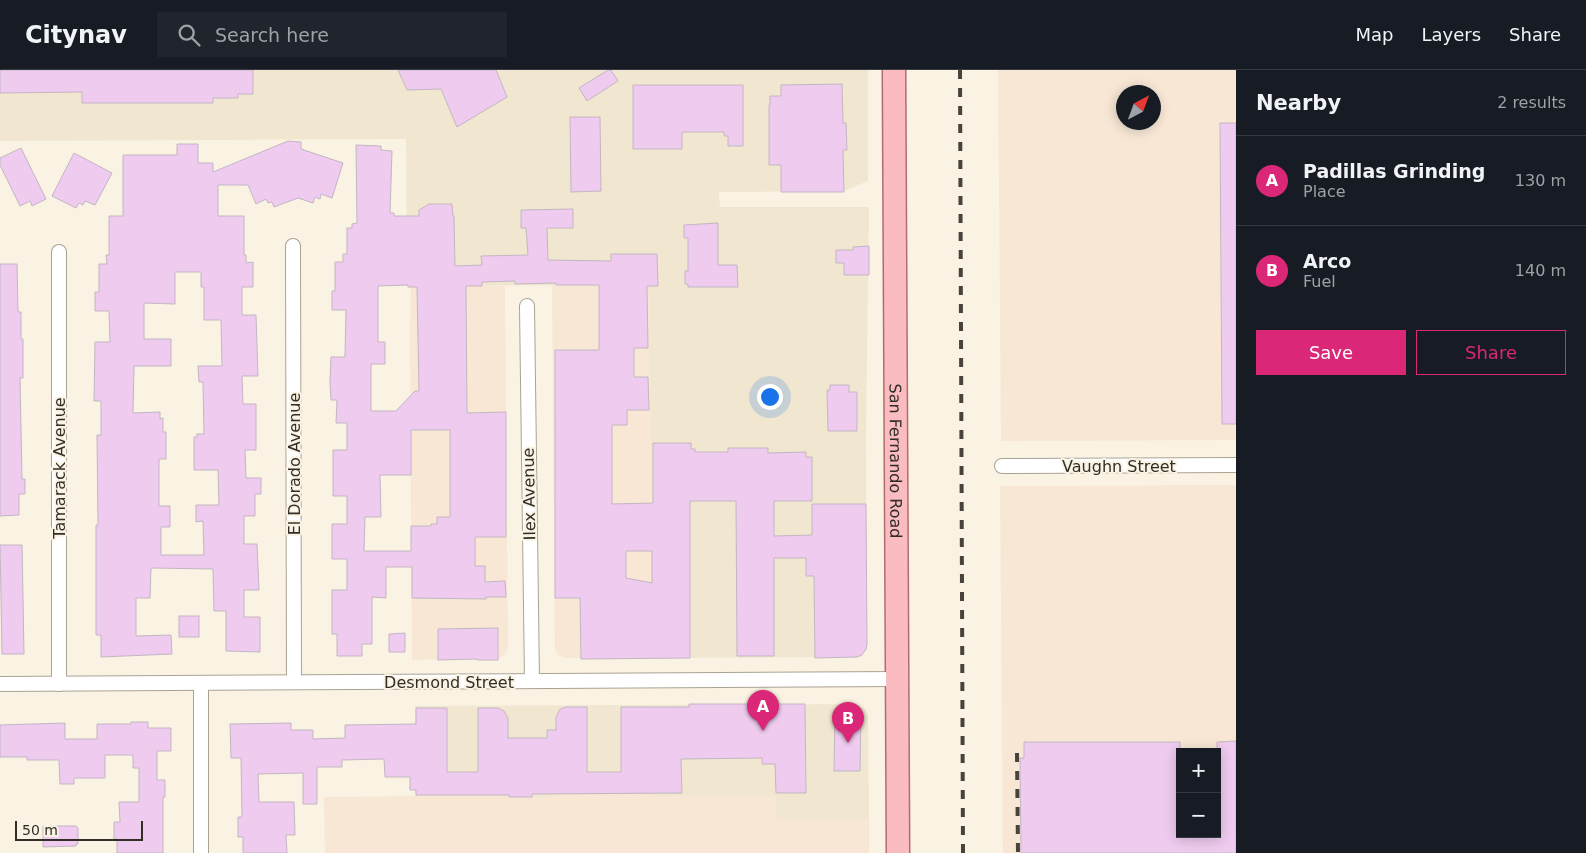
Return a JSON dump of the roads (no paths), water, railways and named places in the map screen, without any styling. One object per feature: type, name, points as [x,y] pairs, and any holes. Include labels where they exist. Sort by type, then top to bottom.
[{"type":"main road","name":"San Fernando Road","points":[[894,70],[898,853]]},
{"type":"street","name":"El Dorado Avenue","points":[[293,246],[294,682]]},
{"type":"street","name":"Tamarack Avenue","points":[[59,252],[59,684]]},
{"type":"street","name":"Ilex Avenue","points":[[527,306],[532,681]]},
{"type":"street","name":"Vaughn Street","points":[[1002,466],[1236,465]]},
{"type":"street","name":"Desmond Street","points":[[0,684],[898,679]]},
{"type":"street","points":[[201,683],[201,853]]},
{"type":"railway","points":[[960,70],[963,853]]},
{"type":"railway","points":[[1017,753],[1018,853]]},
{"type":"place","name":"Padillas Grinding","points":[[763,731]]},
{"type":"place","name":"Arco","points":[[848,743]]}]
